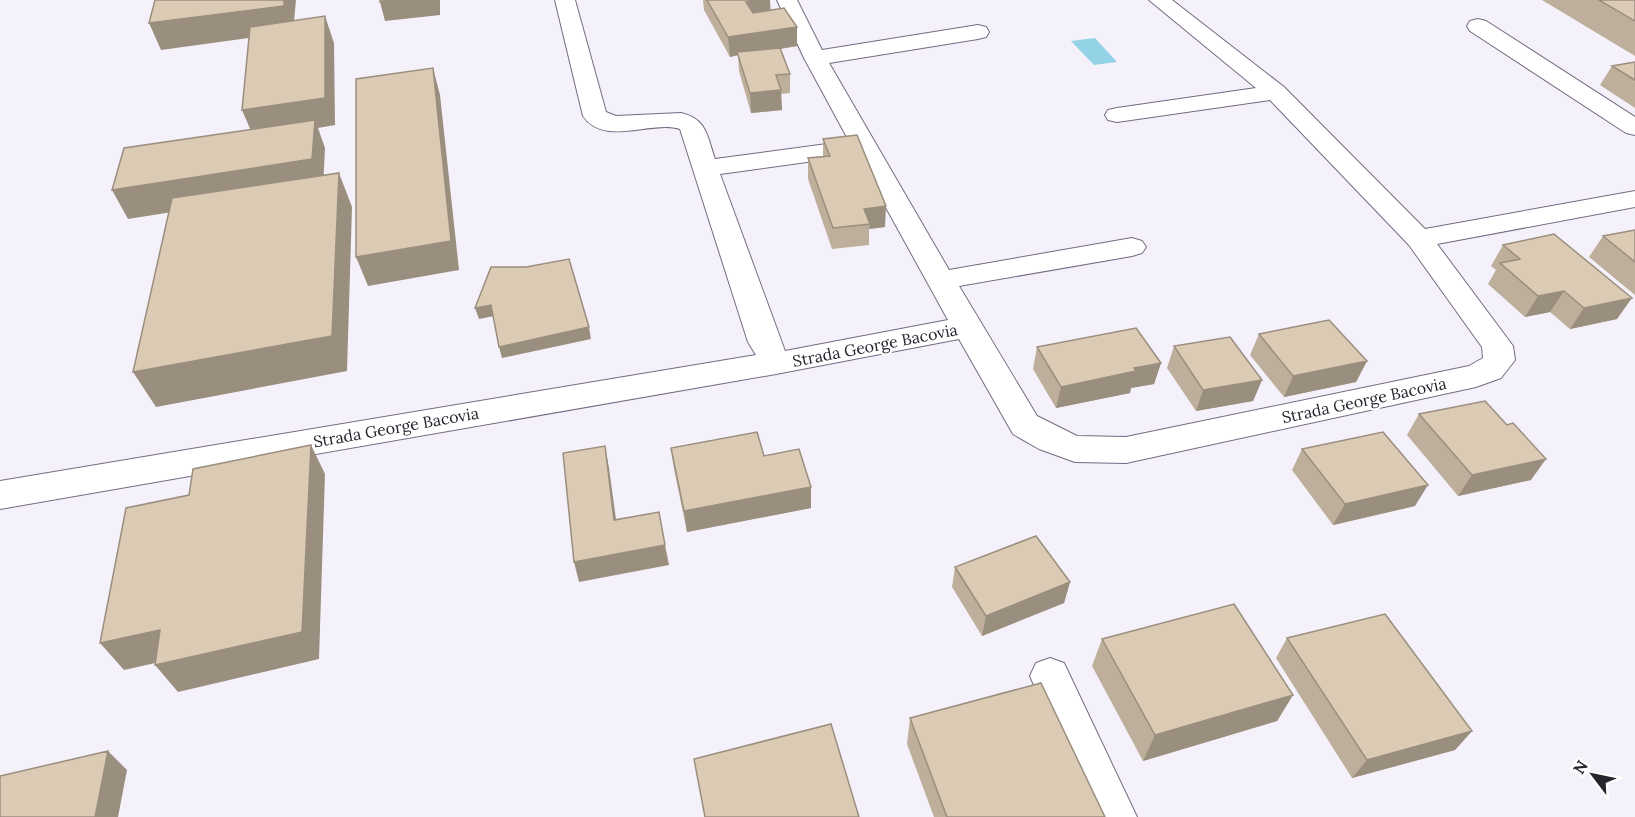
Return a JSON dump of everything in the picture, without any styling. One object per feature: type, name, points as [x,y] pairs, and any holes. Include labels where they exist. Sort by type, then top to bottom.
[{"type":"street","points":[[565,0],[596,116],[612,124],[681,120],[692,126],[764,342],[776,363]]},
{"type":"street","points":[[787,0],[815,58],[967,327]]},
{"type":"street","points":[[1159,0],[1276,92],[1419,239],[1635,199]]},
{"type":"street","points":[[1478,26],[1635,128]]},
{"type":"street","points":[[815,58],[978,32]]},
{"type":"street","points":[[1117,116],[1276,92]]},
{"type":"street","points":[[707,168],[866,146]]},
{"type":"street","name":"Strada George Bacovia","points":[[0,495],[776,363],[967,327],[1025,425],[1051,440],[1075,449],[1126,450],[1464,379],[1490,370],[1499,360],[1497,346],[1419,239]]},
{"type":"street","points":[[942,280],[1132,247]]},
{"type":"street","points":[[1050,675],[1114,817]]},
{"type":"water","points":[[1095,38],[1117,62],[1094,65],[1071,41]]},
{"type":"building","points":[[155,0],[284,0],[284,6],[149,23]]},
{"type":"building","points":[[707,0],[761,0],[746,2],[753,13],[784,8],[797,27],[728,37]]},
{"type":"building","points":[[1599,0],[1635,0],[1635,21]]},
{"type":"building","points":[[325,16],[325,98],[242,110],[250,27]]},
{"type":"building","points":[[780,48],[790,74],[776,75],[781,90],[750,93],[737,52]]},
{"type":"building","points":[[1635,62],[1635,80],[1612,66]]},
{"type":"building","points":[[433,68],[451,241],[356,257],[356,79]]},
{"type":"building","points":[[315,120],[312,159],[112,190],[124,148]]},
{"type":"building","points":[[857,135],[886,206],[864,209],[870,224],[833,228],[808,158],[830,156],[823,139]]},
{"type":"building","points":[[339,173],[332,336],[133,372],[172,198]]},
{"type":"building","points":[[1635,230],[1635,262],[1603,236]]},
{"type":"building","points":[[1554,234],[1632,298],[1584,308],[1564,291],[1538,296],[1500,263],[1520,259],[1503,245]]},
{"type":"building","points":[[569,259],[589,327],[499,347],[491,305],[475,308],[491,267],[526,267]]},
{"type":"building","points":[[1329,320],[1367,361],[1293,376],[1259,334]]},
{"type":"building","points":[[1136,328],[1161,363],[1134,368],[1136,371],[1061,387],[1037,347]]},
{"type":"building","points":[[1230,337],[1262,380],[1203,390],[1174,346]]},
{"type":"building","points":[[1485,401],[1507,425],[1513,423],[1546,459],[1472,475],[1419,414]]},
{"type":"building","points":[[757,432],[764,456],[799,449],[811,487],[684,511],[671,448]]},
{"type":"building","points":[[1383,432],[1428,485],[1345,504],[1302,449]]},
{"type":"building","points":[[311,445],[302,632],[155,665],[160,630],[100,643],[126,508],[189,495],[193,469]]},
{"type":"building","points":[[605,446],[614,520],[659,512],[665,545],[574,562],[563,453]]},
{"type":"building","points":[[1036,536],[1070,582],[986,616],[955,567]]},
{"type":"building","points":[[1234,604],[1293,695],[1155,735],[1102,639]]},
{"type":"building","points":[[1385,614],[1472,731],[1367,760],[1287,638]]},
{"type":"building","points":[[1041,683],[1105,817],[947,817],[910,718]]},
{"type":"building","points":[[831,724],[859,817],[705,817],[694,759]]},
{"type":"building","points":[[108,751],[95,817],[0,817],[0,776]]}]
